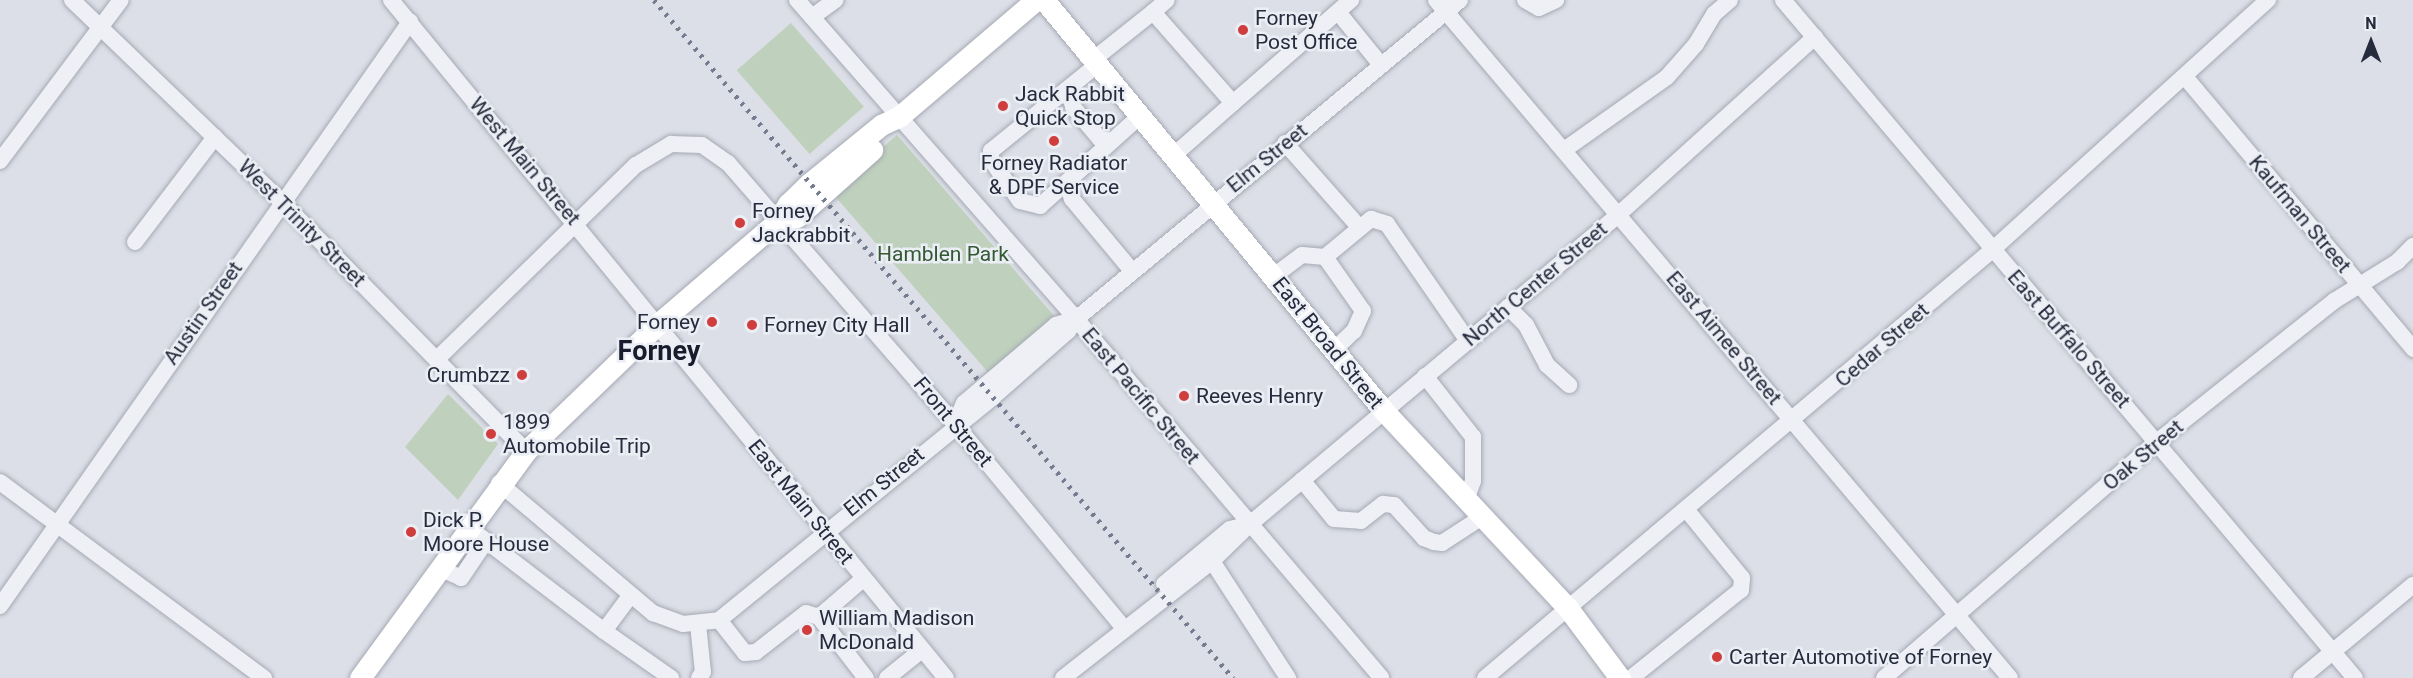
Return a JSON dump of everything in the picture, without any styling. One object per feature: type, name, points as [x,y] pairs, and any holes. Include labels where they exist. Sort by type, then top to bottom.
[{"type":"main road","points":[[360,678],[499,483],[526,451],[659,323],[778,221],[797,217],[815,189],[892,133],[900,116],[1036,0]]},
{"type":"main road","name":"East Broad Street","points":[[1044,0],[1214,202],[1383,411],[1567,607],[1620,678]]},
{"type":"street","name":"West Trinity Street","points":[[72,0],[282,202],[526,451]]},
{"type":"street","points":[[0,161],[121,0]]},
{"type":"street","name":"West Main Street","points":[[391,0],[659,323]]},
{"type":"street","name":"East Pacific Street","points":[[797,0],[1076,319],[1381,678]]},
{"type":"street","points":[[1141,115],[1040,206],[1020,201],[991,160],[991,151],[1068,89],[1167,0]]},
{"type":"street","points":[[1174,155],[1351,0]]},
{"type":"street","name":"Elm Street","points":[[499,483],[630,596],[666,620],[698,624],[719,620],[955,424],[993,397],[1068,331],[1076,319],[1132,271],[1381,65],[1441,6],[1460,0]]},
{"type":"street","points":[[1525,0],[1539,8],[1556,0]]},
{"type":"street","points":[[1564,150],[1667,77],[1696,44],[1714,14],[1730,0]]},
{"type":"street","name":"East Buffalo Street","points":[[1783,0],[1991,250],[2158,441],[2355,678]]},
{"type":"street","name":"Cedar Street","points":[[1485,678],[1567,607],[1793,421],[1991,250],[2186,78],[2268,0]]},
{"type":"street","points":[[812,17],[831,1]]},
{"type":"street","name":"East Aimee Street","points":[[1441,6],[2010,678]]},
{"type":"street","points":[[1153,12],[1233,103]]},
{"type":"street","points":[[1338,12],[1381,65]]},
{"type":"street","name":"Austin Street","points":[[0,606],[410,22]]},
{"type":"street","name":"North Center Street","points":[[1161,593],[1212,561],[1250,524],[1619,214],[1815,37]]},
{"type":"street","name":"Kaufman Street","points":[[2186,78],[2413,349]]},
{"type":"street","points":[[1068,89],[1073,107],[1093,131],[1100,139],[1112,141]]},
{"type":"street","points":[[135,242],[215,137]]},
{"type":"street","name":"Front Street","points":[[437,359],[576,223],[655,150],[688,143],[716,153],[955,424],[1124,627]]},
{"type":"street","points":[[1285,143],[1360,228]]},
{"type":"street","points":[[1067,182],[1072,199],[1132,271]]},
{"type":"street","points":[[1274,276],[1302,255],[1325,257],[1371,219],[1387,224],[1468,341]]},
{"type":"street","name":"Oak Street","points":[[1884,678],[2158,441],[2359,285],[2397,262],[2413,246]]},
{"type":"street","points":[[1325,257],[1363,311],[1354,331],[1334,350]]},
{"type":"street","points":[[1508,307],[1526,325],[1547,365],[1569,385]]},
{"type":"street","name":"East Main Street","points":[[659,323],[824,532],[946,678]]},
{"type":"street","points":[[1425,376],[1473,437],[1473,481],[1466,500]]},
{"type":"street","points":[[1302,480],[1334,519],[1361,520],[1383,504],[1394,505],[1424,537],[1434,542],[1442,543],[1482,517]]},
{"type":"street","points":[[0,482],[264,678]]},
{"type":"street","points":[[1631,678],[1741,590],[1742,578],[1686,509]]},
{"type":"street","name":"North Center Street","points":[[1161,593],[1230,529],[1250,524]]},
{"type":"street","points":[[468,527],[604,631],[671,678]]},
{"type":"street","points":[[439,568],[461,578],[486,541]]},
{"type":"street","points":[[1212,561],[1288,678]]},
{"type":"street","points":[[819,617],[863,579]]},
{"type":"street","points":[[2301,678],[2413,585]]},
{"type":"street","points":[[1063,678],[1161,593]]},
{"type":"street","points":[[604,631],[630,596]]},
{"type":"street","points":[[719,620],[745,653],[756,652],[806,613],[819,617],[866,678]]},
{"type":"street","points":[[698,624],[703,672],[699,678]]},
{"type":"street","points":[[887,678],[922,650]]},
{"type":"green space","points":[[791,23],[864,107],[809,154],[737,70]]},
{"type":"green space","name":"Hamblen Park","points":[[897,135],[1054,316],[989,373],[831,192]]},
{"type":"green space","points":[[448,394],[498,444],[458,500],[405,447]]},
{"type":"railway","points":[[654,0],[1233,678]]},
{"type":"place","name":"Forney Post Office","points":[[1243,30]]},
{"type":"place","name":"Jack Rabbit Quick Stop","points":[[1003,106]]},
{"type":"place","name":"Forney Radiator & DPF Service","points":[[1054,141]]},
{"type":"place","name":"Forney Jackrabbit","points":[[740,223]]},
{"type":"place","name":"Forney","points":[[712,322]]},
{"type":"place","name":"Forney City Hall","points":[[752,325]]},
{"type":"place","name":"Crumbzz","points":[[522,375]]},
{"type":"place","name":"Reeves Henry","points":[[1184,396]]},
{"type":"place","name":"1899 Automobile Trip","points":[[491,434]]},
{"type":"place","name":"Dick P. Moore House","points":[[411,532]]},
{"type":"place","name":"William Madison McDonald","points":[[807,630]]},
{"type":"place","name":"Carter Automotive of Forney","points":[[1717,657]]},
{"type":"district","name":"Forney","points":[[659,352]]}]
